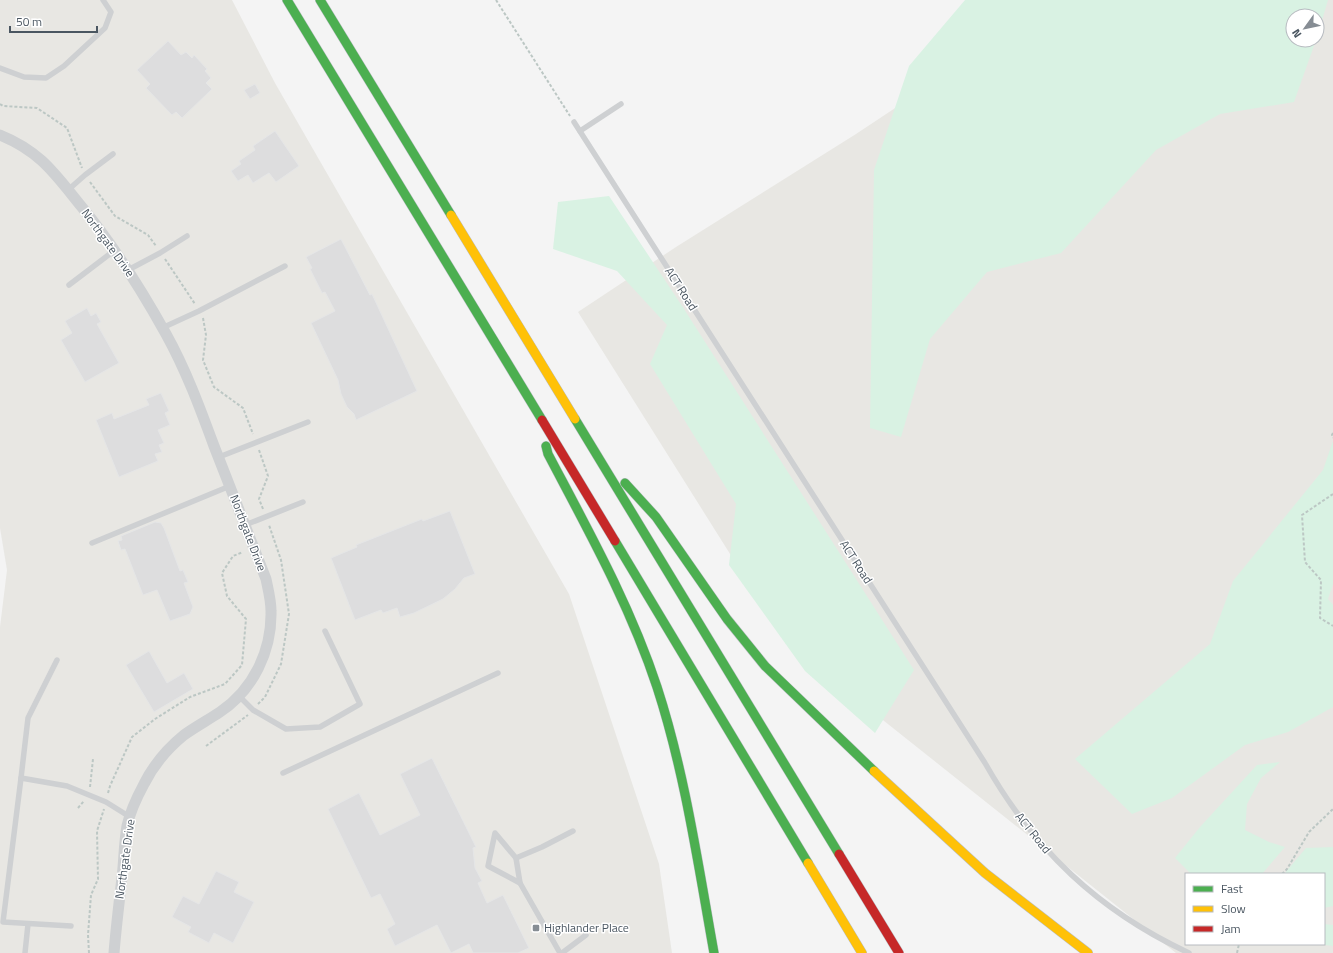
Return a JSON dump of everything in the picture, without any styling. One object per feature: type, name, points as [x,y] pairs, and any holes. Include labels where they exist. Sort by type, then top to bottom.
[{"type":"highway","points":[[287,0],[538,412],[862,953]]},
{"type":"highway","points":[[320,0],[592,446],[898,953]]},
{"type":"highway","points":[[538,412],[548,454],[616,584],[644,650],[661,703],[685,791],[714,953]]},
{"type":"highway","points":[[592,446],[656,517],[727,619],[765,666],[844,743],[985,873],[1088,953]]},
{"type":"street","name":"Northgate Drive","points":[[0,135],[13,140],[30,150],[49,166],[100,228],[128,270],[178,357],[198,403],[266,578],[270,594],[270,631],[267,647],[260,666],[247,687],[220,712],[191,731],[172,747],[157,764],[144,783],[134,804],[128,825],[114,953]]},
{"type":"lane","points":[[0,68],[24,77],[46,78],[64,66],[105,28],[110,12],[103,0]]},
{"type":"lane","points":[[580,131],[621,104]]},
{"type":"lane","name":"ACT Road","points":[[574,122],[1024,824],[1063,867],[1095,896],[1142,929],[1189,953]]},
{"type":"lane","points":[[68,190],[113,154]]},
{"type":"lane","points":[[128,270],[187,236]]},
{"type":"lane","points":[[69,285],[115,250]]},
{"type":"lane","points":[[162,328],[199,311],[285,266]]},
{"type":"lane","points":[[219,457],[308,422]]},
{"type":"lane","points":[[92,543],[230,486]]},
{"type":"lane","points":[[245,525],[303,502]]},
{"type":"lane","points":[[239,696],[253,710],[286,729],[320,727],[360,704],[325,631]]},
{"type":"lane","points":[[57,660],[28,718],[3,922],[71,926]]},
{"type":"lane","points":[[283,773],[498,673]]},
{"type":"lane","points":[[21,778],[67,786],[106,802],[130,817]]},
{"type":"lane","points":[[516,858],[573,831]]},
{"type":"lane","points":[[520,883],[488,866],[495,833],[516,858],[520,883],[561,953],[586,935]]},
{"type":"lane","points":[[24,953],[28,924]]},
{"type":"path","points":[[496,0],[574,122]]},
{"type":"path","points":[[0,104],[3,106],[37,108],[67,128],[85,175],[116,216],[148,234],[202,315],[206,335],[204,360],[214,387],[243,408],[268,476],[259,499],[266,516]]},
{"type":"path","points":[[1333,433],[1333,438]]},
{"type":"path","points":[[1333,494],[1302,515],[1305,562],[1321,580],[1320,618],[1333,626]]},
{"type":"path","points":[[89,953],[88,935],[91,895],[98,878],[97,831],[110,786],[132,737],[155,719],[190,696],[225,684],[242,665],[246,619],[228,596],[222,573],[233,556],[253,547]]},
{"type":"path","points":[[1283,873],[1309,832],[1333,808]]},
{"type":"shaded area","points":[[0,0],[232,0],[275,83],[569,594],[659,864],[672,953],[0,953],[0,627],[7,570],[0,528]]},
{"type":"shaded area","points":[[1058,0],[1333,0],[1333,953],[1176,953],[786,643],[578,312],[676,247],[856,134]]},
{"type":"green space","points":[[965,0],[1328,0],[1325,10],[1325,8],[1285,8],[1285,48],[1313,48],[1294,102],[1220,114],[1156,150],[1061,253],[987,272],[930,339],[901,437],[870,428],[874,170],[909,66]]},
{"type":"green space","points":[[609,196],[684,309],[914,670],[875,733],[805,671],[729,565],[736,504],[650,364],[667,325],[617,271],[553,249],[558,202]]},
{"type":"green space","points":[[1333,441],[1333,584],[1328,599],[1333,605],[1333,707],[1288,732],[1245,745],[1172,798],[1132,814],[1075,759],[1210,644],[1233,581],[1323,470]]},
{"type":"green space","points":[[1280,762],[1261,778],[1247,804],[1245,830],[1269,842],[1285,847],[1263,873],[1190,873],[1175,858],[1200,827],[1257,765]]},
{"type":"green space","points":[[1333,847],[1333,906],[1325,908],[1325,873],[1285,873],[1306,848]]},
{"type":"green space","points":[[1325,924],[1333,925],[1333,946],[1325,945]]},
{"type":"building","points":[[168,41],[181,55],[186,52],[192,58],[194,55],[207,69],[205,71],[211,78],[206,83],[212,89],[182,118],[176,112],[172,115],[146,88],[150,84],[137,70]]},
{"type":"building","points":[[255,84],[260,93],[250,99],[244,90]]},
{"type":"building","points":[[275,131],[299,166],[276,182],[269,173],[253,183],[248,175],[238,181],[231,171],[241,164],[239,161],[255,150],[253,146]]},
{"type":"building","points":[[341,239],[370,295],[372,294],[417,391],[356,420],[354,414],[347,407],[341,394],[338,380],[311,323],[335,311],[325,292],[322,293],[310,269],[312,268],[306,257]]},
{"type":"building","points":[[87,308],[91,316],[96,313],[101,322],[97,324],[119,363],[85,382],[61,340],[72,333],[65,321]]},
{"type":"building","points":[[161,393],[169,411],[165,413],[170,425],[158,430],[164,443],[159,445],[162,452],[155,454],[158,461],[119,477],[96,420],[112,413],[114,419],[149,405],[146,399]]},
{"type":"building","points":[[450,511],[475,574],[464,578],[455,589],[443,599],[414,613],[400,617],[397,608],[383,613],[381,610],[355,620],[331,558],[357,547],[356,545],[422,519],[423,521]]},
{"type":"building","points":[[155,522],[161,523],[164,528],[180,571],[183,570],[188,582],[184,583],[193,607],[190,614],[170,621],[157,590],[143,595],[125,549],[121,550],[118,541],[122,540],[121,536]]},
{"type":"building","points":[[149,651],[167,683],[184,673],[193,689],[154,712],[126,665]]},
{"type":"building","points":[[432,758],[476,847],[473,848],[475,868],[482,881],[478,883],[487,903],[503,895],[529,948],[518,953],[473,953],[469,944],[451,953],[437,925],[395,946],[387,929],[395,924],[380,894],[371,898],[328,809],[359,793],[380,835],[420,815],[400,774]]},
{"type":"building","points":[[216,871],[239,882],[234,892],[254,902],[233,943],[214,933],[209,943],[188,932],[191,927],[172,917],[183,896],[199,904]]},
{"type":"traffic: fast","points":[[287,0],[542,420]]},
{"type":"traffic: fast","points":[[320,0],[451,215]]},
{"type":"traffic: fast","points":[[575,419],[839,854]]},
{"type":"traffic: fast","points":[[546,446],[548,454],[621,597],[657,687],[667,719],[683,785],[714,953]]},
{"type":"traffic: fast","points":[[625,483],[656,517],[727,619],[765,666],[874,771]]},
{"type":"traffic: fast","points":[[615,541],[808,863]]},
{"type":"traffic: slow","points":[[451,215],[575,419]]},
{"type":"traffic: slow","points":[[874,771],[985,873],[1088,953]]},
{"type":"traffic: slow","points":[[808,863],[862,953]]},
{"type":"traffic: jam","points":[[542,420],[615,541]]},
{"type":"traffic: jam","points":[[839,854],[899,953]]},
{"type":"place","name":"Highlander Place","points":[[536,928]]}]
